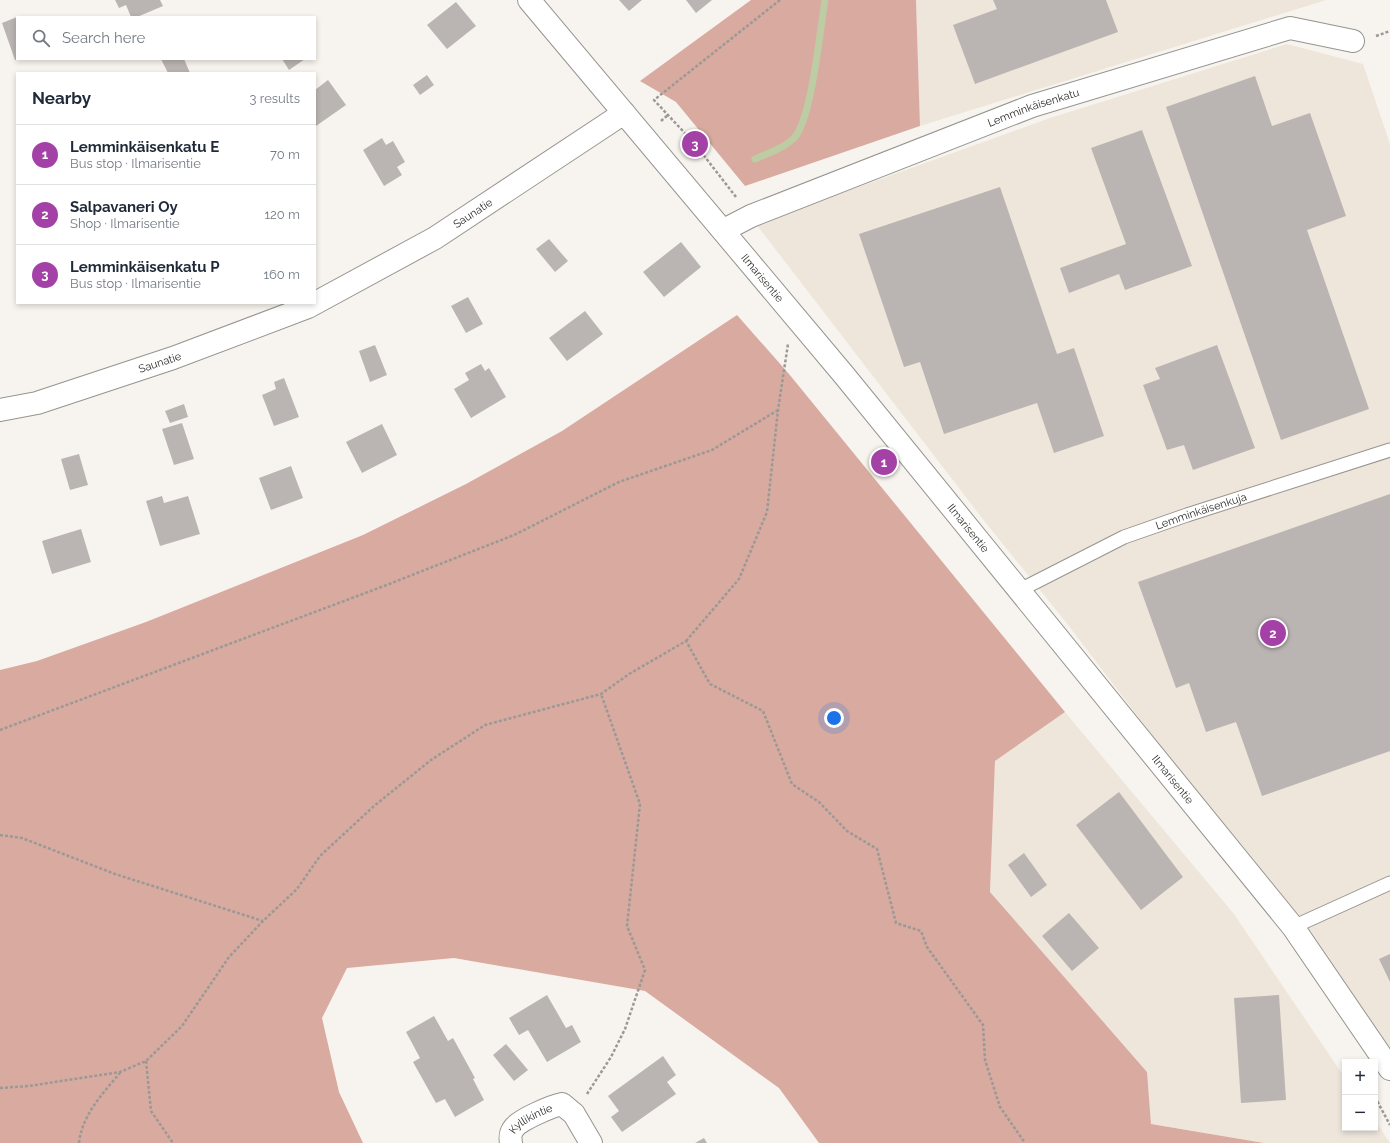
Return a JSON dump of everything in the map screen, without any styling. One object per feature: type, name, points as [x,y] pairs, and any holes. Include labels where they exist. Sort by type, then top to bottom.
[{"type":"street","name":"Ilmarisentie","points":[[529,0],[724,230],[1020,590],[1293,927],[1390,1069]]},
{"type":"street","name":"Lemminkäisenkatu","points":[[724,230],[752,216],[1032,106],[1290,28],[1353,41]]},
{"type":"street","name":"Saunatie","points":[[316,303],[434,238],[624,113]]},
{"type":"street","name":"Saunatie","points":[[0,410],[37,403],[173,358],[313,304]]},
{"type":"street","name":"Kyllikintie","points":[[510,1143],[510,1137],[514,1126],[551,1106],[562,1104],[574,1114]]},
{"type":"street","points":[[574,1114],[591,1143]]},
{"type":"lane","name":"Lemminkäisenkuja","points":[[1020,590],[1124,537],[1194,512],[1390,450]]},
{"type":"lane","points":[[1293,927],[1390,883]]},
{"type":"path","points":[[752,216],[694,144],[654,100],[780,0]]},
{"type":"path","points":[[0,1088],[29,1086],[120,1072],[146,1061],[182,1026],[229,957],[263,921],[297,889],[320,856],[374,806],[443,752],[485,725],[601,694],[629,674],[686,641],[740,578],[767,512],[778,410],[788,342]]},
{"type":"path","points":[[0,730],[384,586],[514,535],[619,482],[712,450],[778,410]]},
{"type":"path","points":[[686,641],[710,684],[763,712],[792,784],[819,802],[847,830],[877,849],[896,923],[921,931],[927,946],[983,1025],[985,1060],[1000,1107],[1025,1143]]},
{"type":"path","points":[[574,1114],[611,1056],[626,1029],[645,970],[627,926],[640,804],[601,694]]},
{"type":"path","points":[[0,835],[22,838],[115,874],[263,921]]},
{"type":"path","points":[[146,1061],[151,1111],[173,1143]]},
{"type":"path","points":[[79,1143],[80,1133],[94,1104],[120,1072]]},
{"type":"path","points":[[1378,1103],[1390,1125]]},
{"type":"shaded area","points":[[751,0],[916,0],[920,126],[745,186],[676,102],[640,81]]},
{"type":"shaded area","points":[[916,0],[1326,0],[920,126]]},
{"type":"shaded area","points":[[1287,44],[1363,64],[1390,144],[1390,1047],[1065,621],[985,522],[756,224],[1050,118]]},
{"type":"shaded area","points":[[737,315],[789,374],[1065,712],[995,761],[990,892],[1147,1072],[1151,1124],[1264,1143],[819,1143],[779,1088],[645,991],[454,958],[347,968],[322,1018],[339,1092],[363,1143],[0,1143],[0,670],[37,661],[146,622],[363,535],[466,484],[562,431]]},
{"type":"shaded area","points":[[1065,712],[1234,914],[1342,1074],[1342,1131],[1378,1131],[1378,1125],[1390,1143],[1264,1143],[1151,1124],[1147,1072],[990,892],[995,761]]},
{"type":"building","points":[[115,0],[160,0],[163,6],[139,16],[131,16],[126,5],[119,8]]},
{"type":"building","points":[[619,0],[642,0],[629,11]]},
{"type":"building","points":[[686,0],[712,0],[696,13]]},
{"type":"building","points":[[993,0],[1106,0],[1118,32],[975,84],[953,25],[997,9]]},
{"type":"building","points":[[456,2],[476,26],[447,49],[427,25]]},
{"type":"building","points":[[16,17],[16,60],[15,60],[2,23]]},
{"type":"building","points":[[162,60],[184,60],[190,72],[168,72]]},
{"type":"building","points":[[283,60],[304,60],[289,70]]},
{"type":"building","points":[[427,75],[434,85],[420,95],[413,85]]},
{"type":"building","points":[[1255,76],[1272,126],[1310,113],[1346,216],[1307,230],[1369,409],[1281,440],[1166,107]]},
{"type":"building","points":[[328,80],[346,105],[316,126],[316,89]]},
{"type":"building","points":[[1142,130],[1192,266],[1125,290],[1119,274],[1069,293],[1060,268],[1126,244],[1091,148]]},
{"type":"building","points":[[382,138],[386,145],[393,141],[405,162],[397,167],[402,175],[384,186],[363,150]]},
{"type":"building","points":[[1000,187],[1057,354],[1074,348],[1104,436],[1054,453],[1037,403],[944,434],[920,362],[904,367],[859,234]]},
{"type":"building","points":[[549,239],[568,261],[555,272],[536,249]]},
{"type":"building","points":[[681,242],[701,267],[664,297],[643,272]]},
{"type":"building","points":[[468,297],[483,324],[466,333],[451,306]]},
{"type":"building","points":[[585,311],[603,334],[567,361],[549,338]]},
{"type":"building","points":[[375,345],[387,375],[370,382],[359,351]]},
{"type":"building","points":[[1217,345],[1255,448],[1193,470],[1184,445],[1167,450],[1143,385],[1160,379],[1155,368]]},
{"type":"building","points":[[481,364],[485,371],[489,368],[506,397],[471,418],[454,389],[469,380],[465,373]]},
{"type":"building","points":[[284,378],[299,417],[274,426],[262,395],[276,389],[274,382]]},
{"type":"building","points":[[184,404],[188,417],[170,423],[165,411]]},
{"type":"building","points":[[182,423],[194,459],[174,465],[162,429]]},
{"type":"building","points":[[382,424],[397,455],[362,473],[346,442]]},
{"type":"building","points":[[79,454],[88,485],[70,490],[61,459]]},
{"type":"building","points":[[291,466],[303,498],[271,510],[259,478]]},
{"type":"building","points":[[1390,494],[1390,751],[1262,796],[1236,722],[1206,732],[1189,683],[1176,688],[1138,582]]},
{"type":"building","points":[[162,496],[164,503],[188,496],[200,534],[160,546],[146,501]]},
{"type":"building","points":[[81,529],[91,562],[52,574],[42,541]]},
{"type":"building","points":[[1119,792],[1183,877],[1141,910],[1076,825]]},
{"type":"building","points":[[1024,853],[1047,885],[1031,897],[1008,865]]},
{"type":"building","points":[[1069,913],[1099,948],[1072,971],[1042,936]]},
{"type":"building","points":[[1390,954],[1390,982],[1379,959]]},
{"type":"building","points":[[547,995],[566,1028],[572,1025],[581,1042],[547,1062],[528,1030],[519,1035],[509,1018]]},
{"type":"building","points":[[1279,995],[1286,1100],[1241,1103],[1234,998]]},
{"type":"building","points":[[434,1016],[448,1041],[453,1038],[475,1078],[473,1079],[484,1100],[455,1117],[445,1099],[436,1103],[413,1062],[420,1058],[406,1032]]},
{"type":"building","points":[[506,1044],[528,1070],[514,1081],[493,1055]]},
{"type":"building","points":[[663,1056],[676,1075],[667,1082],[676,1094],[622,1132],[611,1117],[619,1111],[608,1096]]},
{"type":"building","points":[[704,1138],[707,1143],[695,1143]]},
{"type":"waterway","points":[[755,159],[776,150],[791,141],[801,126],[811,92],[825,0]]},
{"type":"place","name":"Lemminkäisenkatu P","points":[[695,144]]},
{"type":"place","name":"Lemminkäisenkatu E","points":[[884,462]]},
{"type":"place","name":"Salpavaneri Oy","points":[[1273,633]]}]
